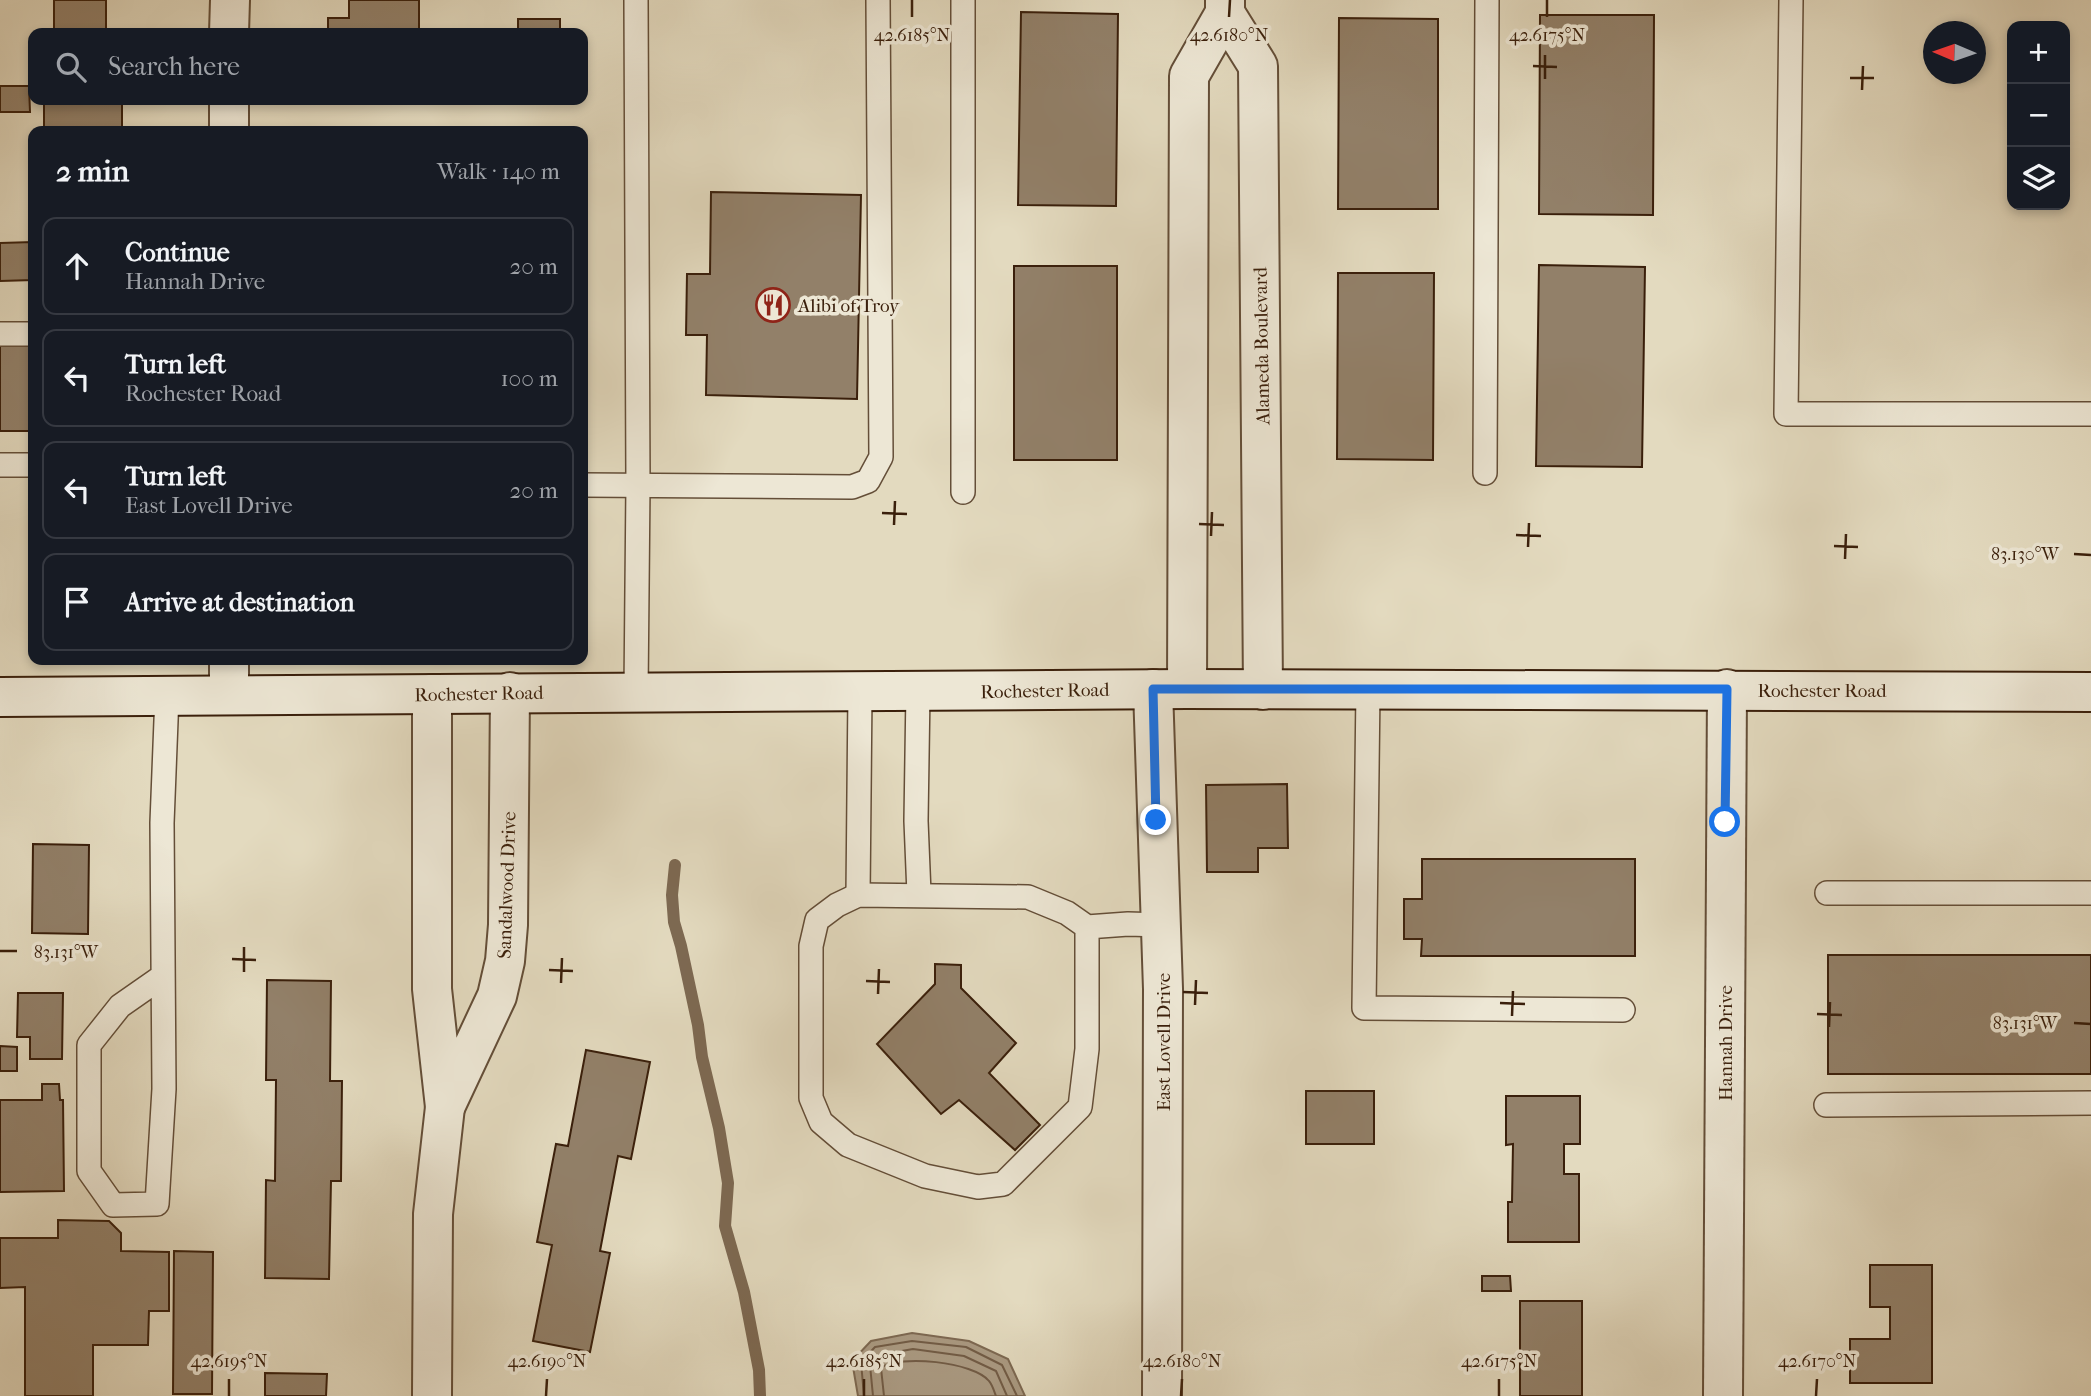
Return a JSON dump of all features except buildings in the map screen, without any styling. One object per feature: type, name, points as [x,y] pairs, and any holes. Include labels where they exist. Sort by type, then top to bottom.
[{"type":"street","points":[[229,28],[230,0]]},
{"type":"street","name":"Alameda Boulevard","points":[[1170,689],[1189,76],[1225,6]]},
{"type":"street","name":"Alameda Boulevard","points":[[1225,6],[1258,66],[1263,690]]},
{"type":"street","points":[[229,105],[229,126]]},
{"type":"street","name":"Rochester Road","points":[[0,697],[167,695],[229,677],[432,694],[1170,689],[2091,692]]},
{"type":"street","name":"East Lovell Drive","points":[[1162,1396],[1161,925],[1170,689]]},
{"type":"street","name":"Hannah Drive","points":[[1723,1396],[1727,689]]},
{"type":"street","name":"Sandalwood Drive","points":[[445,1107],[497,996],[505,961],[508,925],[510,692]]},
{"type":"street","name":"Sandalwood Drive","points":[[432,694],[432,989],[445,1107],[433,1214],[432,1396]]},
{"type":"lane","points":[[636,0],[636,692]]},
{"type":"lane","points":[[588,485],[852,487],[868,481],[881,457],[878,0]]},
{"type":"lane","points":[[963,0],[963,492]]},
{"type":"lane","points":[[1485,473],[1487,0]]},
{"type":"lane","points":[[1791,0],[1786,414],[2091,414]]},
{"type":"lane","points":[[0,334],[28,334]]},
{"type":"lane","points":[[0,465],[28,465]]},
{"type":"lane","points":[[1368,690],[1364,1008],[1623,1010]]},
{"type":"lane","points":[[918,691],[916,821],[919,894]]},
{"type":"lane","points":[[858,895],[860,692]]},
{"type":"lane","points":[[163,976],[120,1006],[89,1045],[89,1171],[113,1205],[157,1204],[164,1089],[162,823],[167,695]]},
{"type":"lane","points":[[1827,893],[2091,893]]},
{"type":"lane","points":[[1087,927],[1087,1049],[1080,1107],[1003,1184],[978,1187],[925,1176],[848,1146],[821,1122],[811,1098],[811,946],[817,920],[837,905],[858,895],[1028,897],[1067,913],[1087,927],[1161,925]]},
{"type":"lane","points":[[1826,1105],[2091,1103]]},
{"type":"water","points":[[912,1333],[969,1341],[1008,1359],[1025,1396],[858,1396],[852,1361],[871,1341]]},
{"type":"waterway","points":[[675,865],[672,895],[674,922],[719,1128],[728,1183],[725,1226],[744,1292],[759,1370],[760,1396]]},
{"type":"place","name":"Alibi of Troy","points":[[773,305]]},
{"type":"route","points":[[1156,820],[1153,689],[1727,689],[1725,822]]}]
